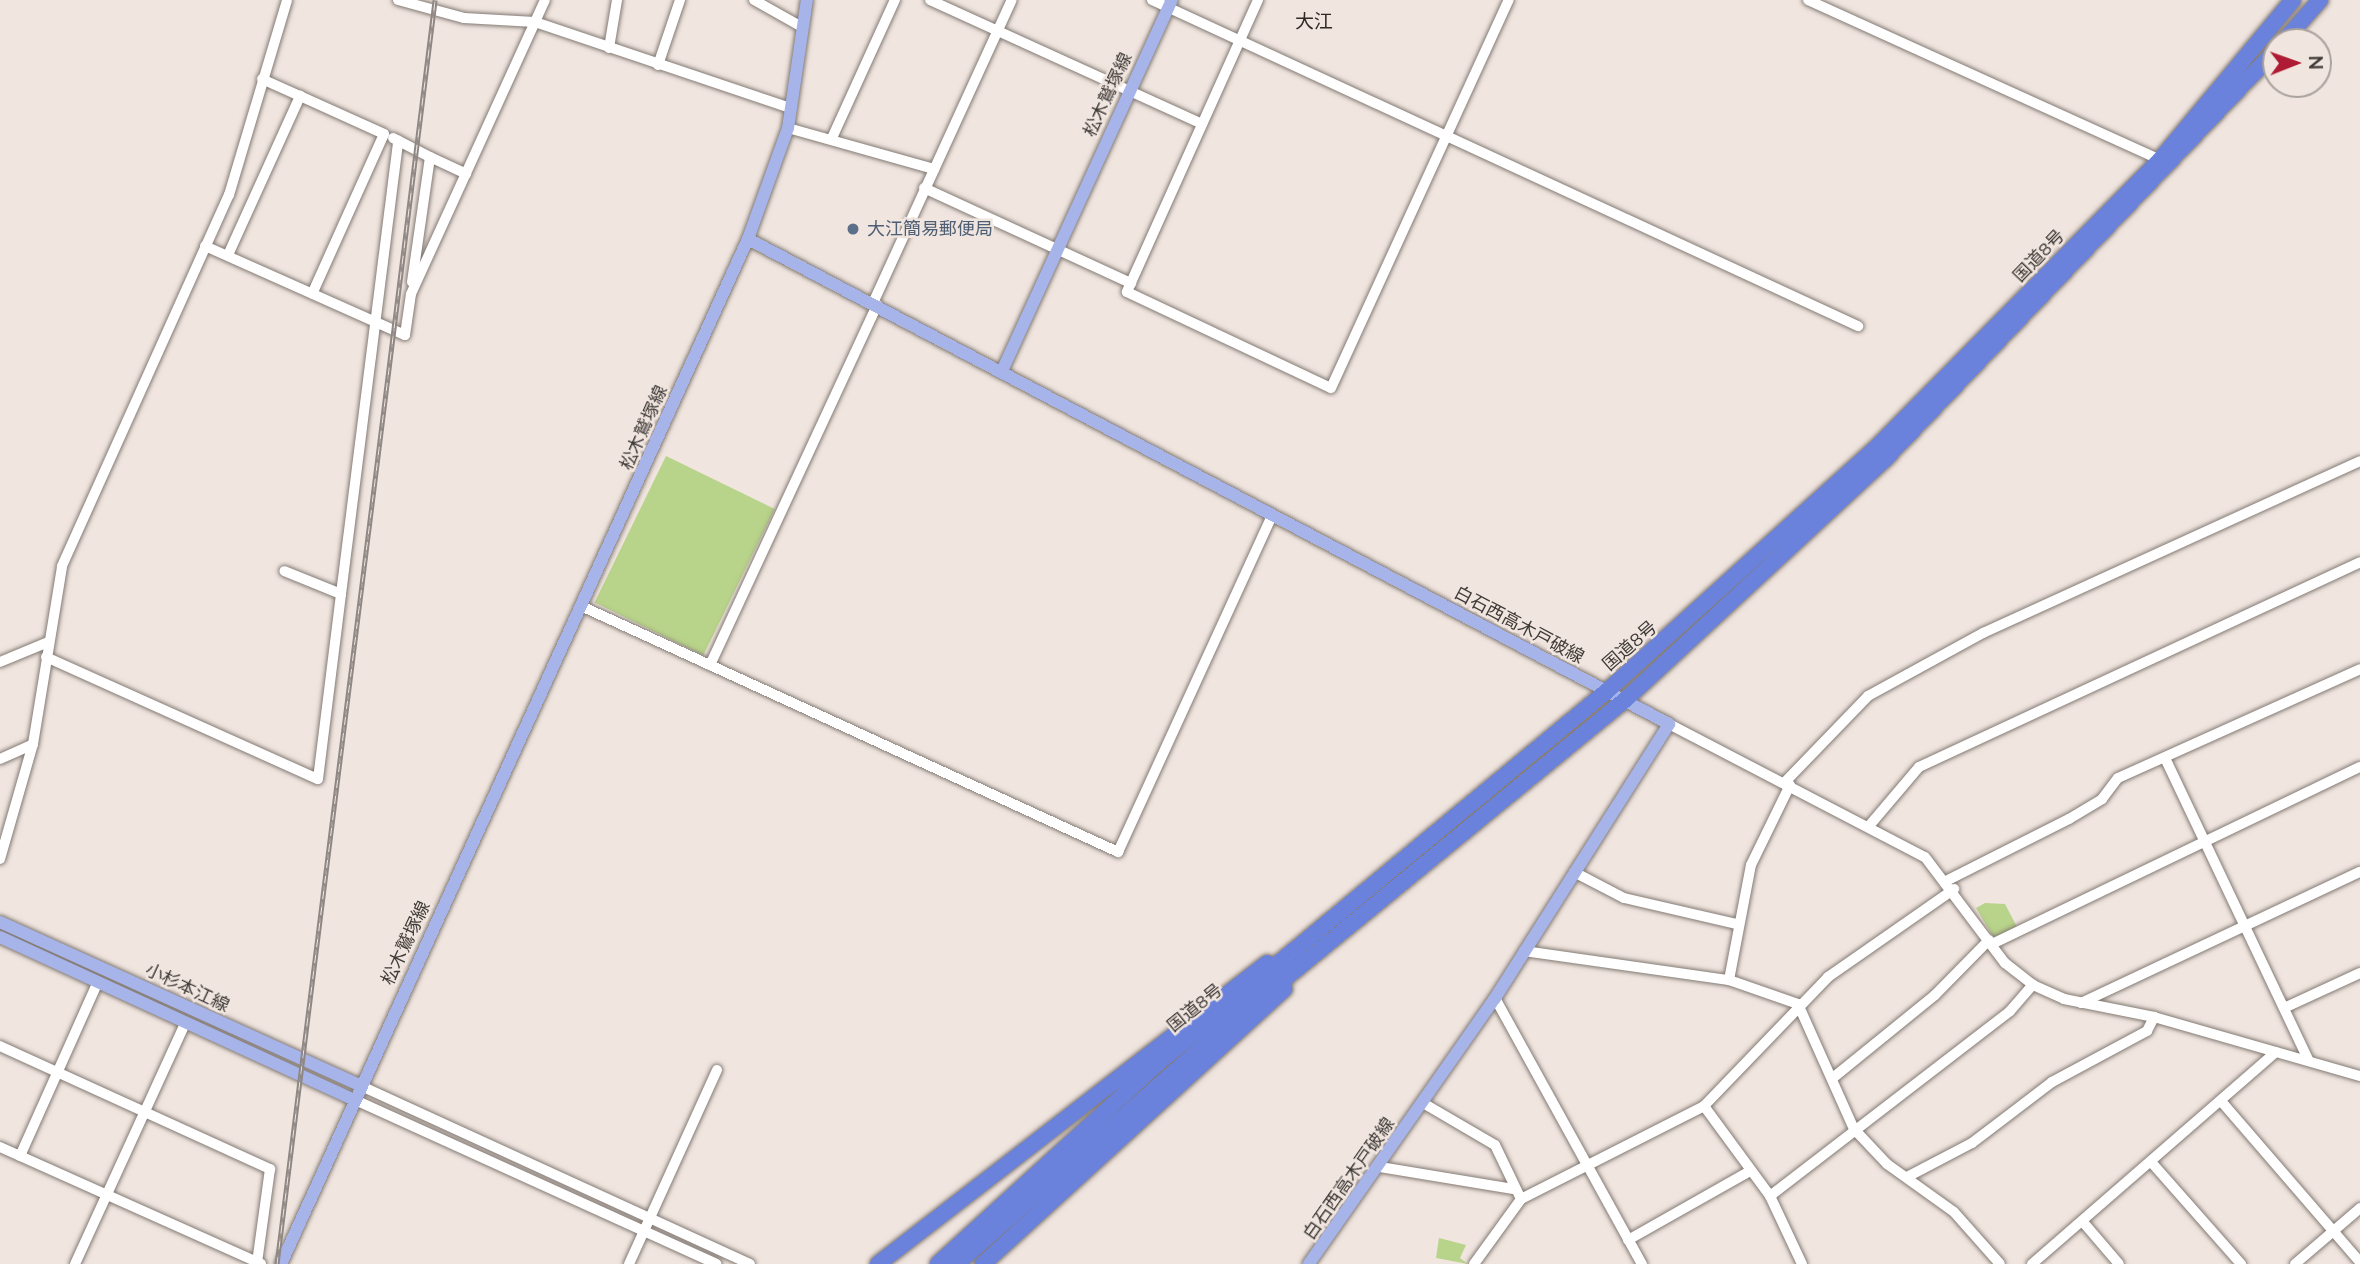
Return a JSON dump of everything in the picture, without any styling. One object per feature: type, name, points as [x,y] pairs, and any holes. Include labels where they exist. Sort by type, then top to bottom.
[{"type":"highway","name":"国道8号","points":[[957,1264],[998,1216],[1158,1063],[1337,918],[1607,691],[1876,448],[2160,160],[2293,0]]},
{"type":"highway","points":[[2295,28],[2320,0]]},
{"type":"highway","name":"国道8号","points":[[938,1264],[1625,700],[1885,458],[2127,212],[2262,65]]},
{"type":"highway","points":[[878,1264],[1233,986],[1337,918]]},
{"type":"highway","points":[[983,1264],[1087,1164],[1269,1006],[1313,955]]},
{"type":"main road","points":[[807,0],[788,107],[788,128],[748,239],[1002,372]]},
{"type":"main road","name":"松木鷲塚線","points":[[1002,372],[1056,248],[1170,4]]},
{"type":"main road","name":"松木鷲塚線","points":[[281,1264],[359,1085],[748,239]]},
{"type":"main road","name":"白石西高木戸破線","points":[[1002,372],[1665,722],[1495,998],[1380,1167],[1309,1264]]},
{"type":"main road","name":"小杉本江線","points":[[0,922],[359,1085]]},
{"type":"main road","name":"小杉本江線","points":[[0,937],[353,1099]]},
{"type":"street","points":[[0,859],[33,744],[62,566],[229,195],[287,0]]},
{"type":"street","points":[[398,0],[464,18],[535,22],[788,107]]},
{"type":"street","points":[[411,293],[545,0]]},
{"type":"street","points":[[608,48],[617,0]]},
{"type":"street","points":[[658,65],[680,0]]},
{"type":"street","points":[[754,0],[802,27]]},
{"type":"street","points":[[832,138],[895,0]]},
{"type":"street","points":[[930,0],[1202,124]]},
{"type":"street","points":[[710,665],[875,304],[924,188],[1012,0]]},
{"type":"street","points":[[1152,0],[1170,4],[1238,43],[1446,135],[1858,326]]},
{"type":"street","points":[[1258,0],[1127,292],[1331,388],[1509,0]]},
{"type":"street","points":[[1808,0],[2160,160]]},
{"type":"street","points":[[262,79],[466,174]]},
{"type":"street","points":[[229,255],[300,96]]},
{"type":"street","points":[[788,128],[832,138],[934,169]]},
{"type":"street","points":[[312,294],[384,134]]},
{"type":"street","points":[[46,657],[318,779],[398,141]]},
{"type":"street","points":[[205,246],[405,335],[430,157]]},
{"type":"street","points":[[924,188],[1131,283]]},
{"type":"street","points":[[1729,980],[1737,924],[1751,865],[1787,784],[1868,696],[1983,633],[2360,460]]},
{"type":"street","points":[[581,606],[1118,852],[1272,514]]},
{"type":"street","points":[[1869,826],[1919,767],[2360,562]]},
{"type":"street","points":[[284,571],[341,594]]},
{"type":"street","points":[[0,662],[48,642]]},
{"type":"street","points":[[1477,1262],[1521,1199],[1588,1168],[1704,1107],[1798,1004],[1951,885],[2102,799],[2118,778],[2360,669]]},
{"type":"street","points":[[1665,722],[1869,826],[1925,858],[1951,885],[1990,942],[2033,985],[2080,1003],[2154,1017],[2360,1076]]},
{"type":"street","points":[[0,759],[33,744]]},
{"type":"street","points":[[2165,758],[2309,1061]]},
{"type":"street","points":[[1834,1076],[1935,996],[1990,942],[2360,767]]},
{"type":"street","points":[[1574,872],[1624,898],[1737,924]]},
{"type":"street","points":[[2080,1003],[2243,924],[2360,872]]},
{"type":"street","points":[[1524,951],[1729,980],[1798,1004],[1834,1076],[1854,1129],[1907,1177],[1954,1212],[2000,1264]]},
{"type":"street","points":[[2284,1008],[2360,973]]},
{"type":"street","points":[[20,1156],[98,982]]},
{"type":"street","points":[[1770,1196],[2010,1011],[2033,985]]},
{"type":"street","points":[[1495,998],[1642,1264]]},
{"type":"street","points":[[1907,1177],[1972,1143],[2052,1082],[2147,1031],[2154,1017]]},
{"type":"street","points":[[75,1264],[186,1022]]},
{"type":"street","points":[[0,1046],[270,1169],[259,1264],[108,1192],[0,1147]]},
{"type":"street","points":[[2032,1264],[2152,1163],[2276,1052]]},
{"type":"street","points":[[629,1264],[717,1070]]},
{"type":"street","points":[[359,1085],[751,1264]]},
{"type":"street","points":[[353,1099],[716,1264]]},
{"type":"street","points":[[2221,1101],[2360,1262]]},
{"type":"street","points":[[1423,1103],[1495,1145],[1513,1189],[1521,1199]]},
{"type":"street","points":[[1704,1107],[1770,1196],[1802,1264]]},
{"type":"street","points":[[2152,1163],[2241,1264]]},
{"type":"street","points":[[1380,1167],[1513,1189]]},
{"type":"street","points":[[1628,1240],[1750,1171]]},
{"type":"street","points":[[2295,1264],[2360,1208]]},
{"type":"street","points":[[2082,1222],[2119,1264]]},
{"type":"green space","points":[[666,456],[775,509],[703,656],[595,603]]},
{"type":"green space","points":[[1985,903],[2005,904],[2017,927],[1994,938],[1976,908]]},
{"type":"green space","points":[[1439,1238],[1466,1245],[1460,1258],[1468,1264],[1436,1258]]},
{"type":"railway","points":[[277,1264],[435,0]]},
{"type":"place","name":"大江簡易郵便局","points":[[853,229]]},
{"type":"district","name":"大江","points":[[1314,22]]}]
